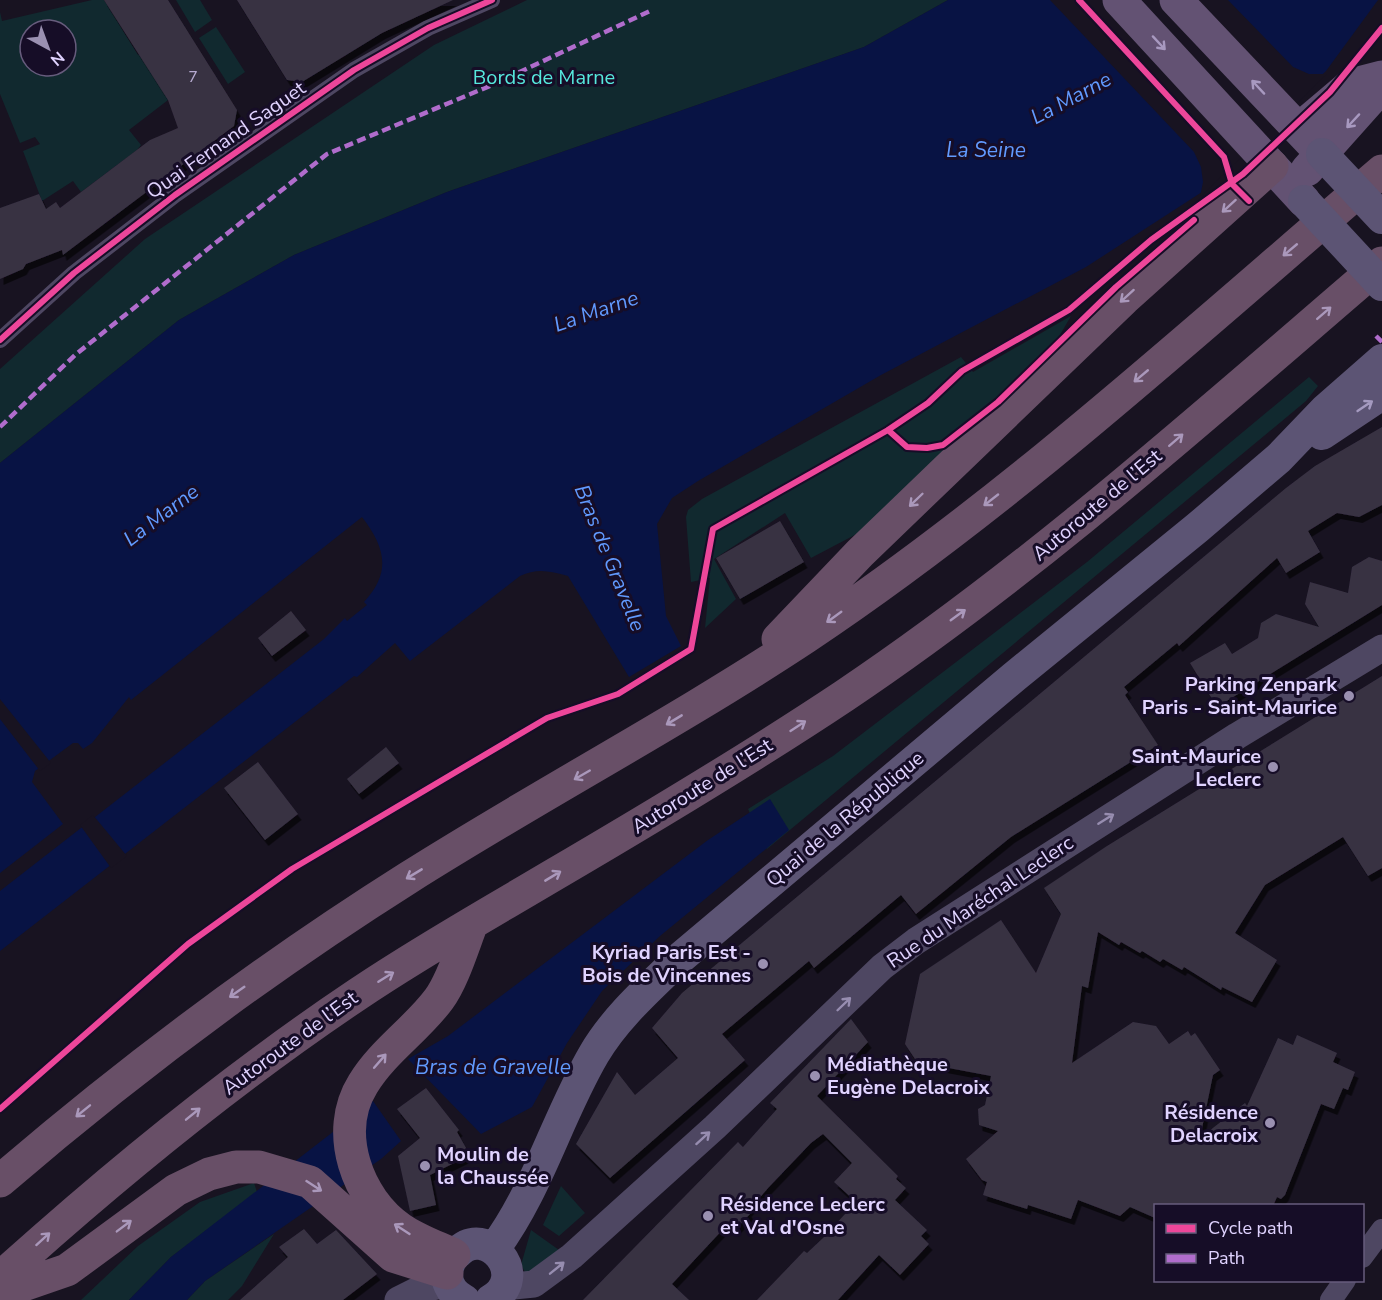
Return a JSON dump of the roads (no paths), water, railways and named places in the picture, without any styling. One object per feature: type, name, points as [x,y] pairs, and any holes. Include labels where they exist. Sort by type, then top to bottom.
[{"type":"highway","points":[[725,689],[860,553],[1115,307],[1272,166]]},
{"type":"highway","points":[[0,1181],[129,1074],[237,992],[411,876],[633,746],[725,689],[837,614],[1005,489],[1382,171]]},
{"type":"highway","name":"Autoroute de l’Est","points":[[0,1278],[122,1172],[278,1050],[361,992],[749,758],[863,683],[996,587],[1137,473],[1382,263]]},
{"type":"highway","points":[[453,1278],[382,1213],[358,1177],[350,1138],[350,1116],[356,1097],[374,1068],[440,998],[472,923]]},
{"type":"highway","points":[[0,1293],[67,1270],[176,1190],[209,1174],[236,1167],[259,1167],[310,1182],[393,1256],[453,1278]]},
{"type":"main road","points":[[1119,0],[1272,166],[1310,176],[1382,218]]},
{"type":"main road","points":[[1176,0],[1299,129],[1310,176],[1382,285]]},
{"type":"main road","points":[[1299,129],[1351,84],[1382,77]]},
{"type":"main road","points":[[1310,176],[1382,86]]},
{"type":"main road","name":"Quai de la République","points":[[494,1249],[520,1210],[594,1053],[635,1003],[679,959],[1279,458],[1325,410],[1382,360]]},
{"type":"main road","name":"Quai de la République","points":[[1279,458],[1331,428],[1382,394]]},
{"type":"main road","points":[[453,1278],[468,1245],[486,1245],[500,1254],[507,1270],[499,1296]]},
{"type":"street","name":"Quai Fernand Saguet","points":[[0,340],[74,273],[175,195],[354,70],[428,28],[492,0]]},
{"type":"street","name":"Rue du Maréchal Leclerc","points":[[499,1296],[534,1284],[572,1256],[715,1127],[882,967],[916,941],[1237,736],[1382,648]]},
{"type":"street","points":[[1364,1254],[1382,1230]]},
{"type":"street","points":[[398,1300],[453,1278]]},
{"type":"street","points":[[1331,1300],[1344,1282]]},
{"type":"water","points":[[948,0],[1378,0],[1326,71],[1202,192],[1086,267],[881,375],[672,498],[657,524],[666,616],[681,646],[629,677],[568,576],[544,571],[520,576],[410,661],[395,643],[357,677],[354,676],[0,951],[0,891],[324,639],[345,618],[347,621],[367,605],[364,602],[379,580],[382,559],[376,539],[362,517],[131,700],[129,697],[92,743],[83,749],[78,743],[73,743],[35,771],[32,782],[63,824],[0,873],[0,463],[179,320],[294,255],[447,192],[864,47]]},
{"type":"water","name":"Bras de Gravelle","points":[[770,799],[789,830],[660,936],[602,991],[567,1043],[532,1107],[481,1134],[408,1059],[448,1036],[708,840]]},
{"type":"water","points":[[373,1101],[401,1141],[381,1159],[205,1281],[187,1300],[129,1300],[171,1257]]},
{"type":"place","name":"Parking Zenpark Paris - Saint-Maurice","points":[[1349,696]]},
{"type":"place","name":"Saint-Maurice Leclerc","points":[[1273,767]]},
{"type":"place","name":"Kyriad Paris Est - Bois de Vincennes","points":[[763,964]]},
{"type":"place","name":"Médiathèque Eugène Delacroix","points":[[815,1076]]},
{"type":"place","name":"Résidence Delacroix","points":[[1270,1123]]},
{"type":"place","name":"Moulin de la Chaussée","points":[[425,1166]]},
{"type":"place","name":"Résidence Leclerc et Val d'Osne","points":[[708,1216]]},
{"type":"park label","name":"Bords de Marne","points":[[544,77]]},
{"type":"water label","name":"La Marne","points":[[1071,98]]},
{"type":"water label","name":"La Seine","points":[[986,150]]},
{"type":"water label","name":"La Marne","points":[[596,311]]},
{"type":"water label","name":"La Marne","points":[[161,515]]}]
